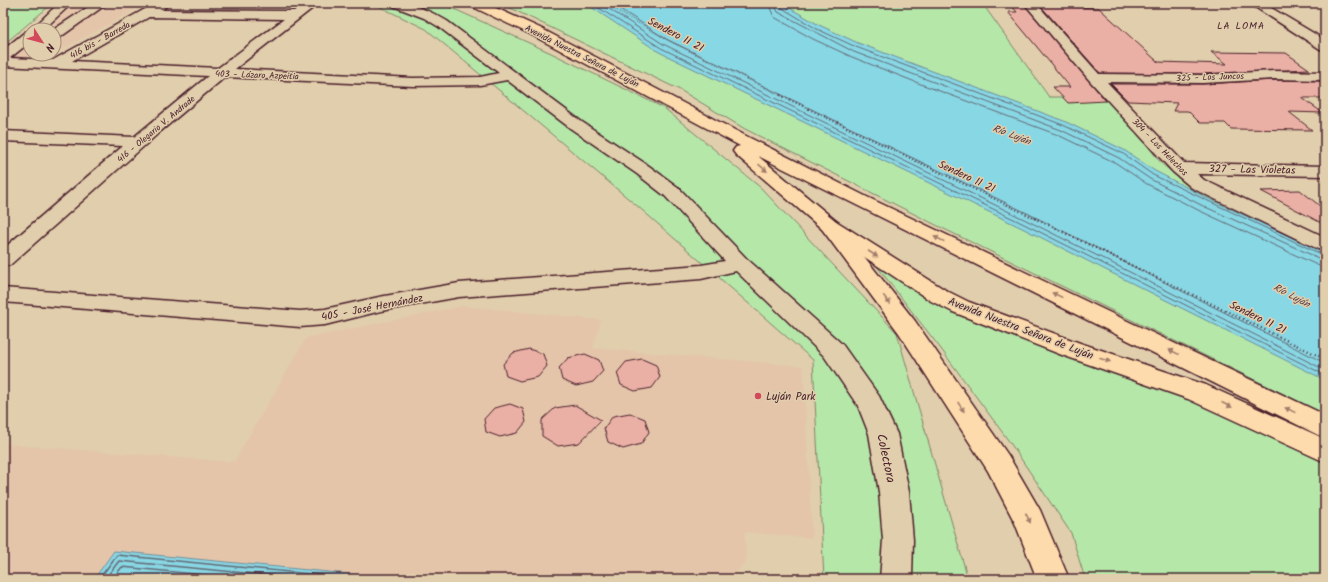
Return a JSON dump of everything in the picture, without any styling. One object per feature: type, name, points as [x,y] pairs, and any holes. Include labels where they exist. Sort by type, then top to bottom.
[{"type":"main road","name":"Avenida Nuestra Señora de Luján","points":[[477,4],[603,66],[687,112],[860,201],[1325,427]]},
{"type":"main road","name":"Avenida Nuestra Señora de Luján","points":[[687,112],[751,158],[829,225],[912,279],[962,308],[1071,349],[1197,392],[1325,451]]},
{"type":"main road","points":[[829,225],[907,327],[998,463],[1029,519],[1053,579]]},
{"type":"street","points":[[45,22],[66,3]]},
{"type":"street","points":[[62,30],[102,3]]},
{"type":"street","name":"416 bis - Barreda","points":[[55,65],[166,3]]},
{"type":"street","name":"416 - Olegario V. Andrade","points":[[3,260],[139,142],[222,74],[313,3]]},
{"type":"street","name":"Colectora","points":[[397,3],[428,15],[443,24],[576,125],[644,170],[672,192],[739,263],[833,350],[870,403],[883,434],[894,498],[898,540],[896,579]]},
{"type":"street","name":"304 - Los Helechos","points":[[1030,3],[1095,78],[1179,168],[1198,184],[1211,192],[1325,246]]},
{"type":"street","points":[[1255,3],[1325,46]]},
{"type":"street","points":[[148,13],[296,15]]},
{"type":"street","points":[[3,57],[22,42]]},
{"type":"street","name":"403 - Lázaro Azpeitia","points":[[3,62],[22,60]]},
{"type":"street","name":"403 - Lázaro Azpeitia","points":[[42,62],[55,65],[222,74],[447,82],[480,81],[510,75]]},
{"type":"street","name":"325 - Los Juncos","points":[[1095,78],[1203,79],[1274,75],[1325,76]]},
{"type":"street","points":[[3,136],[139,142]]},
{"type":"street","name":"327 - Las Violetas","points":[[1179,168],[1325,171]]},
{"type":"street","name":"405 - José Hernández","points":[[3,295],[300,319],[341,314],[379,304],[459,290],[701,272],[722,269],[739,263]]},
{"type":"path","name":"Sendero 11 21","points":[[604,3],[673,43],[1325,359]]},
{"type":"shaded area","points":[[73,3],[147,3],[62,50],[62,22],[51,22]]},
{"type":"shaded area","points":[[22,48],[22,57],[12,57]]},
{"type":"shaded area","points":[[463,306],[601,320],[593,348],[803,366],[812,538],[744,532],[746,560],[731,579],[3,579],[3,444],[234,462],[306,338]]},
{"type":"green space","points":[[3,3],[53,3],[30,22],[22,22],[22,29],[3,45]]},
{"type":"green space","points":[[372,3],[441,3],[551,53],[664,108],[761,188],[897,333],[968,579],[824,579],[813,360],[642,210],[426,29]]},
{"type":"green space","points":[[500,3],[641,3],[1325,336],[1325,414],[938,226],[745,129],[680,90]]},
{"type":"green space","points":[[731,3],[982,3],[1049,97],[1109,97],[1161,163],[1185,183],[1325,254]]},
{"type":"green space","points":[[872,260],[1011,330],[1263,428],[1325,457],[1325,579],[1085,579],[1071,533],[1011,444],[941,349]]},
{"type":"water","name":"Río Luján","points":[[585,3],[781,3],[819,25],[858,43],[1064,121],[1124,150],[1155,171],[1205,197],[1325,253],[1325,380],[1022,228],[659,52]]},
{"type":"water","points":[[114,551],[400,579],[94,579]]},
{"type":"building","points":[[1009,3],[1023,3],[1106,101],[1068,103],[1053,87],[1070,87],[1008,12],[1017,12]]},
{"type":"building","points":[[1038,3],[1069,3],[1074,7],[1099,8],[1158,62],[1227,64],[1211,52],[1286,53],[1309,69],[1203,74],[1100,73]]},
{"type":"building","points":[[1274,80],[1319,81],[1325,85],[1325,98],[1302,98],[1323,113],[1289,112],[1312,130],[1231,129],[1225,123],[1200,123],[1188,111],[1173,111],[1177,103],[1128,101],[1111,84],[1203,84]]},
{"type":"building","points":[[1300,190],[1325,210],[1325,225],[1261,191]]},
{"type":"building","points":[[529,349],[543,354],[547,366],[538,377],[520,381],[506,376],[503,364],[513,353]]},
{"type":"building","points":[[585,354],[599,360],[603,371],[593,382],[576,386],[562,380],[559,368],[568,358]]},
{"type":"building","points":[[642,359],[656,365],[660,377],[652,388],[635,391],[621,385],[617,373],[626,362]]},
{"type":"building","points":[[510,404],[523,409],[526,422],[517,433],[500,437],[486,432],[484,419],[494,408]]},
{"type":"building","points":[[575,405],[601,420],[579,443],[558,446],[542,436],[542,420],[555,408]]},
{"type":"building","points":[[630,413],[645,419],[649,432],[641,444],[623,449],[608,442],[604,428],[613,416]]},
{"type":"place","name":"Luján Park","points":[[758,396]]},
{"type":"district","name":"LA LOMA","points":[[1241,25]]}]
